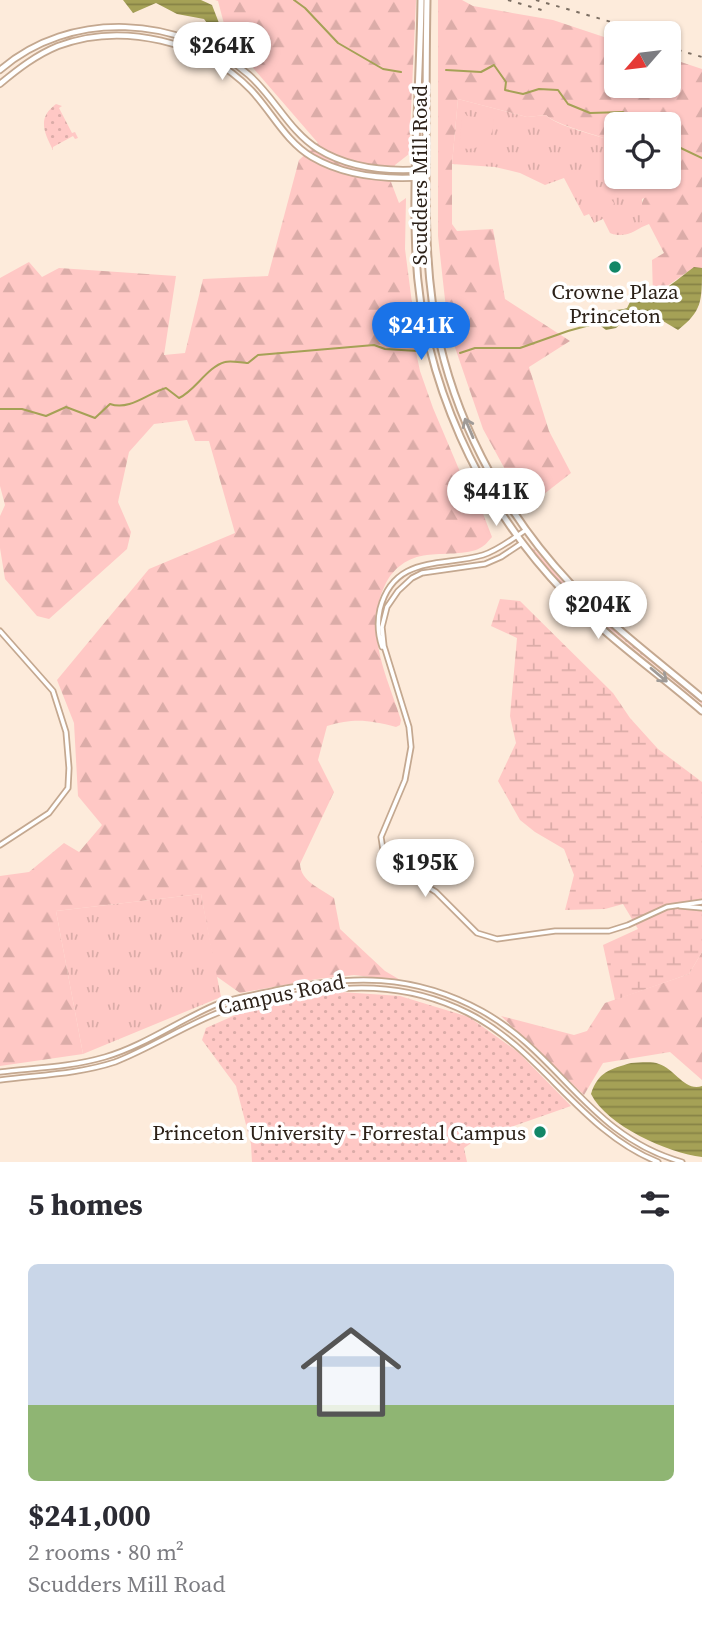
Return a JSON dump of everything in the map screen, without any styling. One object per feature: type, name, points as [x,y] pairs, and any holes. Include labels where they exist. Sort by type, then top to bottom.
[{"type":"main road","name":"Scudders Mill Road","points":[[421,0],[415,170],[418,278],[435,364],[460,436],[486,489],[522,543],[549,576],[580,608],[702,711]]},
{"type":"main road","name":"Scudders Mill Road","points":[[427,0],[426,177],[430,281],[445,363],[466,423],[510,508],[570,582],[598,610],[702,698]]},
{"type":"street","points":[[0,70],[37,46],[75,32],[127,26],[166,32],[203,44],[237,65],[263,89],[297,131],[318,150],[361,166],[426,169]]},
{"type":"street","points":[[0,84],[31,59],[77,40],[121,36],[160,40],[198,53],[236,76],[286,134],[309,155],[336,169],[368,176],[426,177]]},
{"type":"street","points":[[526,530],[486,554],[426,563],[405,572],[388,591],[379,616],[381,643],[409,727],[411,747],[405,780],[381,837],[382,850],[391,864],[436,892],[477,933],[496,939],[555,931],[609,930],[675,906],[702,902]]},
{"type":"street","points":[[386,655],[382,627],[387,607],[398,591],[412,578],[431,570],[485,564],[522,543]]},
{"type":"street","points":[[0,631],[53,691],[66,732],[69,768],[68,788],[49,813],[0,845]]},
{"type":"street","points":[[675,906],[702,908]]},
{"type":"street","name":"Campus Road","points":[[0,1072],[31,1070],[106,1057],[215,1005],[236,999],[331,980],[400,983],[443,994],[493,1018],[536,1051],[592,1110],[616,1131],[643,1148],[682,1162]]},
{"type":"street","name":"Campus Road","points":[[0,1080],[114,1062],[234,1007],[336,987],[389,989],[441,1001],[486,1022],[519,1046],[607,1133],[632,1150],[658,1162]]},
{"type":"green space","points":[[215,0],[416,0],[409,154],[395,165],[391,182],[399,203],[406,198],[405,249],[412,303],[411,329],[420,371],[433,408],[469,493],[482,511],[492,537],[484,546],[475,550],[414,558],[392,573],[379,602],[376,619],[380,653],[401,720],[400,725],[396,727],[369,721],[354,721],[327,726],[318,760],[334,792],[300,864],[301,870],[312,884],[334,898],[340,929],[385,971],[402,981],[354,975],[240,993],[216,976],[201,894],[56,911],[83,1054],[0,1066],[0,876],[29,872],[64,843],[79,852],[102,825],[78,796],[74,723],[57,680],[149,569],[235,533],[209,441],[195,441],[187,420],[154,424],[129,452],[118,502],[131,532],[127,549],[49,619],[37,616],[5,579],[0,548],[0,516],[5,505],[0,486],[0,278],[29,262],[42,277],[59,268],[176,276],[164,355],[185,353],[203,279],[268,276],[299,160],[318,143],[228,39],[218,1]]},
{"type":"green space","points":[[438,0],[462,0],[473,6],[553,20],[604,37],[604,98],[681,98],[681,62],[702,69],[702,268],[693,268],[653,296],[652,260],[664,253],[649,224],[642,227],[641,208],[644,198],[652,189],[681,189],[681,112],[604,112],[604,138],[568,126],[546,115],[527,117],[458,99],[452,164],[452,224],[457,231],[493,229],[505,299],[570,341],[529,367],[549,431],[571,473],[526,508],[483,429],[448,327],[438,236]]},
{"type":"green space","points":[[458,99],[527,117],[546,115],[568,127],[604,138],[604,189],[654,189],[652,195],[642,199],[642,227],[619,235],[610,233],[603,219],[594,223],[589,214],[584,216],[564,178],[545,185],[520,173],[495,167],[452,164]]},
{"type":"green space","points":[[56,104],[62,106],[59,108],[72,133],[75,132],[78,138],[73,136],[53,147],[53,150],[45,131],[44,120]]},
{"type":"green space","points":[[464,112],[467,116],[494,119],[488,139],[479,146],[459,148],[462,120],[459,115]]},
{"type":"green space","points":[[589,168],[597,188],[604,186],[607,189],[613,206],[591,215],[581,196],[574,197],[566,180],[567,176]]},
{"type":"green space","points":[[533,548],[571,591],[702,704],[599,620],[561,584]]},
{"type":"green space","points":[[500,599],[520,601],[613,693],[630,718],[658,749],[702,782],[702,952],[689,974],[615,1000],[603,945],[638,929],[623,904],[605,909],[565,910],[574,875],[564,849],[520,820],[498,781],[516,743],[510,716],[517,638],[491,626]]},
{"type":"green space","points":[[201,894],[221,997],[83,1054],[56,911]]},
{"type":"green space","points":[[702,952],[702,1080],[670,1052],[603,1063],[584,1095],[501,1016],[574,1035],[587,1031],[605,1003],[689,974]]},
{"type":"green space","points":[[341,992],[400,996],[469,1017],[518,1052],[571,1106],[477,1139],[464,1148],[467,1162],[252,1162],[251,1144],[236,1086],[202,1040],[206,1028],[249,1009]]},
{"type":"shaded area","points":[[123,0],[201,0],[212,5],[224,36],[214,42],[215,34],[204,19],[177,14],[156,3],[133,13]]},
{"type":"shaded area","points":[[694,267],[702,268],[699,305],[692,317],[678,330],[663,321],[646,323],[635,318],[606,330],[593,320],[605,312],[627,308],[630,302],[638,302],[655,295]]},
{"type":"shaded area","points":[[631,1063],[659,1064],[690,1086],[702,1086],[702,1157],[656,1144],[624,1127],[599,1106],[591,1094],[597,1081],[611,1070]]},
{"type":"waterway","points":[[294,0],[338,43],[383,69],[401,72]]},
{"type":"waterway","points":[[446,70],[481,72],[494,65],[506,82],[505,90],[523,94],[539,89],[558,90],[568,104],[590,113],[604,113]]},
{"type":"waterway","points":[[681,148],[702,158]]},
{"type":"waterway","points":[[460,353],[475,348],[520,348],[597,323]]},
{"type":"waterway","points":[[0,409],[22,409],[46,416],[66,407],[95,418],[110,404],[125,405],[166,388],[179,398],[227,361],[248,363],[258,355],[374,345],[385,349],[418,351]]},
{"type":"railway","points":[[508,0],[545,11]]},
{"type":"railway","points":[[536,0],[608,21]]},
{"type":"railway","points":[[681,51],[702,57]]},
{"type":"place","name":"Crowne Plaza Princeton","points":[[615,267]]},
{"type":"place","name":"Princeton University - Forrestal Campus","points":[[540,1132]]}]
